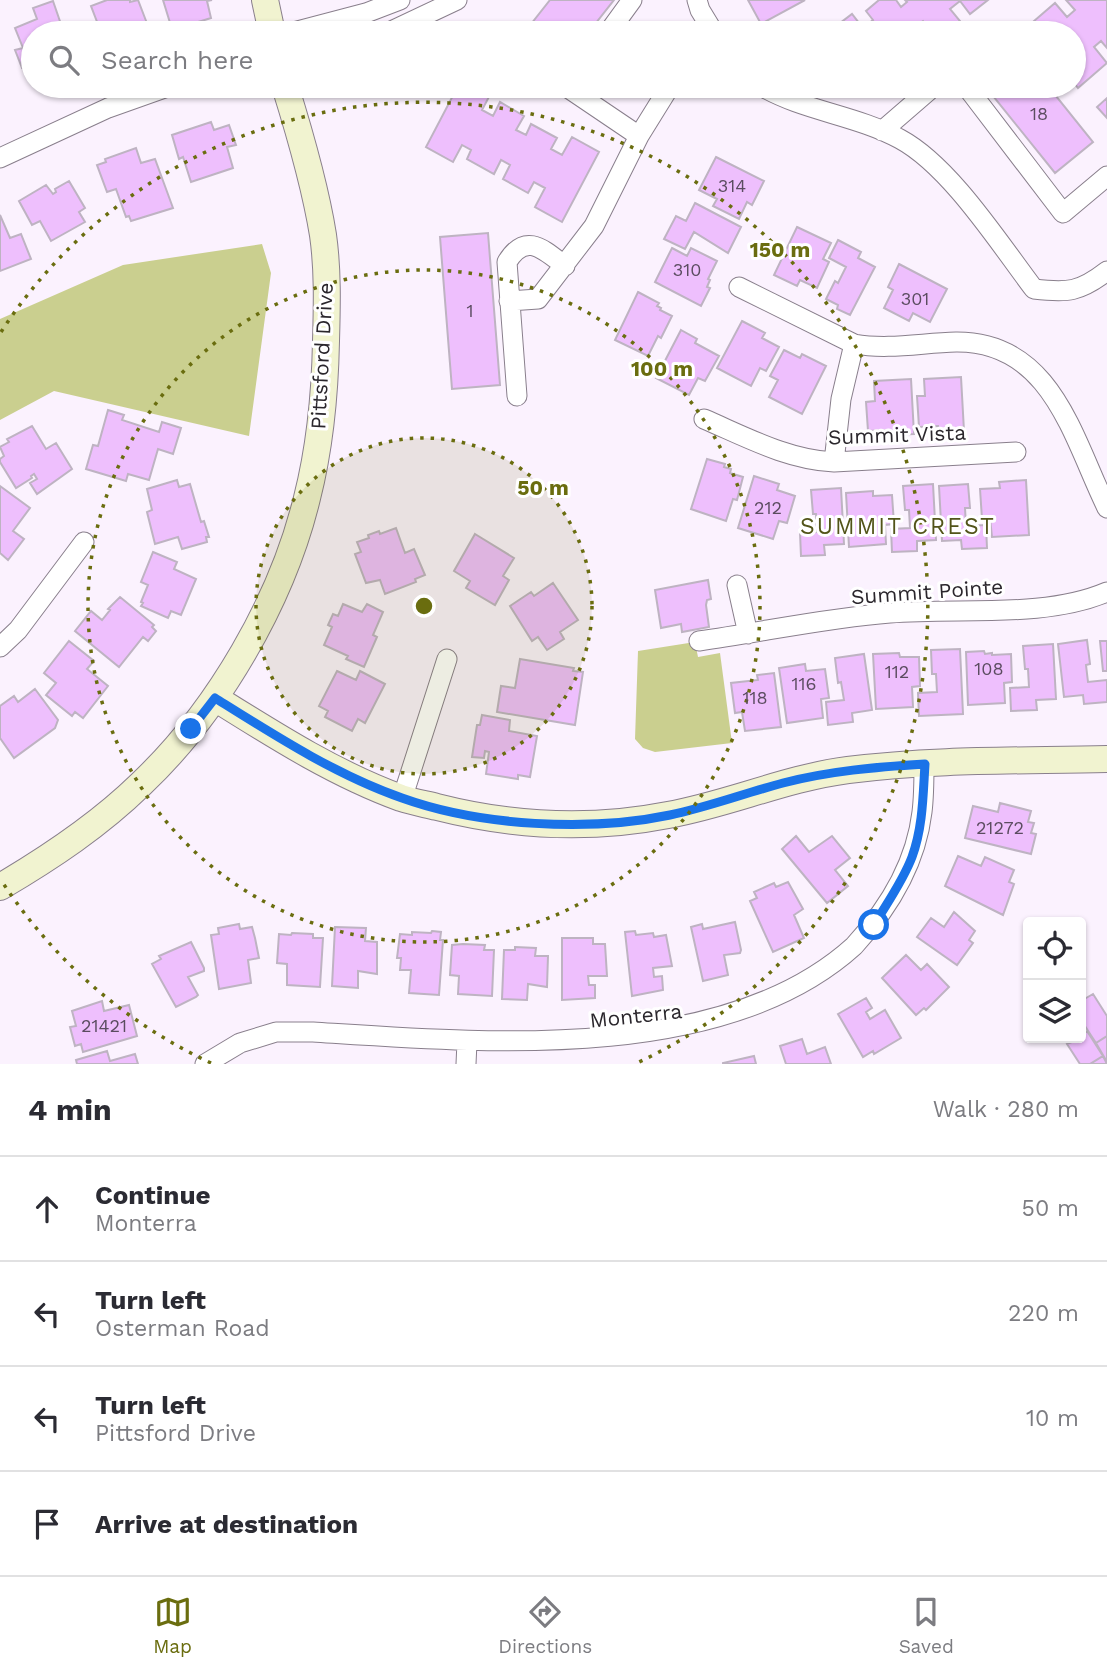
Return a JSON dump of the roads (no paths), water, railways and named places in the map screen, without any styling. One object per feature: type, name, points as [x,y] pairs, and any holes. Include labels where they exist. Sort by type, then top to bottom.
[{"type":"street","points":[[265,0],[269,21]]},
{"type":"street","points":[[336,21],[400,0]]},
{"type":"street","points":[[412,21],[457,0]]},
{"type":"street","points":[[617,21],[632,0]]},
{"type":"street","points":[[697,0],[707,21]]},
{"type":"street","points":[[0,158],[108,108],[136,98]]},
{"type":"street","name":"Pittsford Drive","points":[[0,887],[76,840],[141,785],[166,758],[215,698],[270,600],[290,552],[307,500],[323,407],[327,278],[323,235],[288,98]]},
{"type":"street","points":[[583,98],[639,136]]},
{"type":"street","points":[[509,301],[538,299],[565,266],[594,226],[639,136],[663,98]]},
{"type":"street","points":[[785,98],[900,139],[937,166],[1034,289],[1062,292],[1077,290],[1091,284],[1107,271]]},
{"type":"street","points":[[882,131],[920,98]]},
{"type":"street","points":[[975,98],[1063,213],[1107,176]]},
{"type":"street","points":[[517,396],[507,262],[520,246],[533,245],[565,266]]},
{"type":"street","points":[[739,287],[854,344],[872,347],[975,343],[1013,356],[1045,383],[1064,412],[1107,508]]},
{"type":"street","points":[[834,462],[841,399],[854,344]]},
{"type":"street","name":"Summit Vista","points":[[704,419],[794,456],[813,461],[1016,453]]},
{"type":"street","points":[[0,647],[18,630],[84,542]]},
{"type":"street","points":[[737,585],[748,634]]},
{"type":"street","name":"Summit Pointe","points":[[699,641],[889,613],[1058,607],[1090,600],[1107,592]]},
{"type":"street","points":[[402,799],[447,659]]},
{"type":"street","points":[[215,698],[289,743],[402,799],[489,819],[560,825],[623,822],[670,815],[784,783],[847,770],[925,764],[1107,759]]},
{"type":"street","name":"Monterra","points":[[205,1064],[240,1044],[276,1032],[546,1047],[629,1042],[691,1034],[750,1017],[804,989],[840,961],[874,925],[899,884],[912,856],[922,813],[925,764]]},
{"type":"street","points":[[466,1064],[467,1042]]},
{"type":"district","name":"SUMMIT CREST","points":[[898,526]]}]
